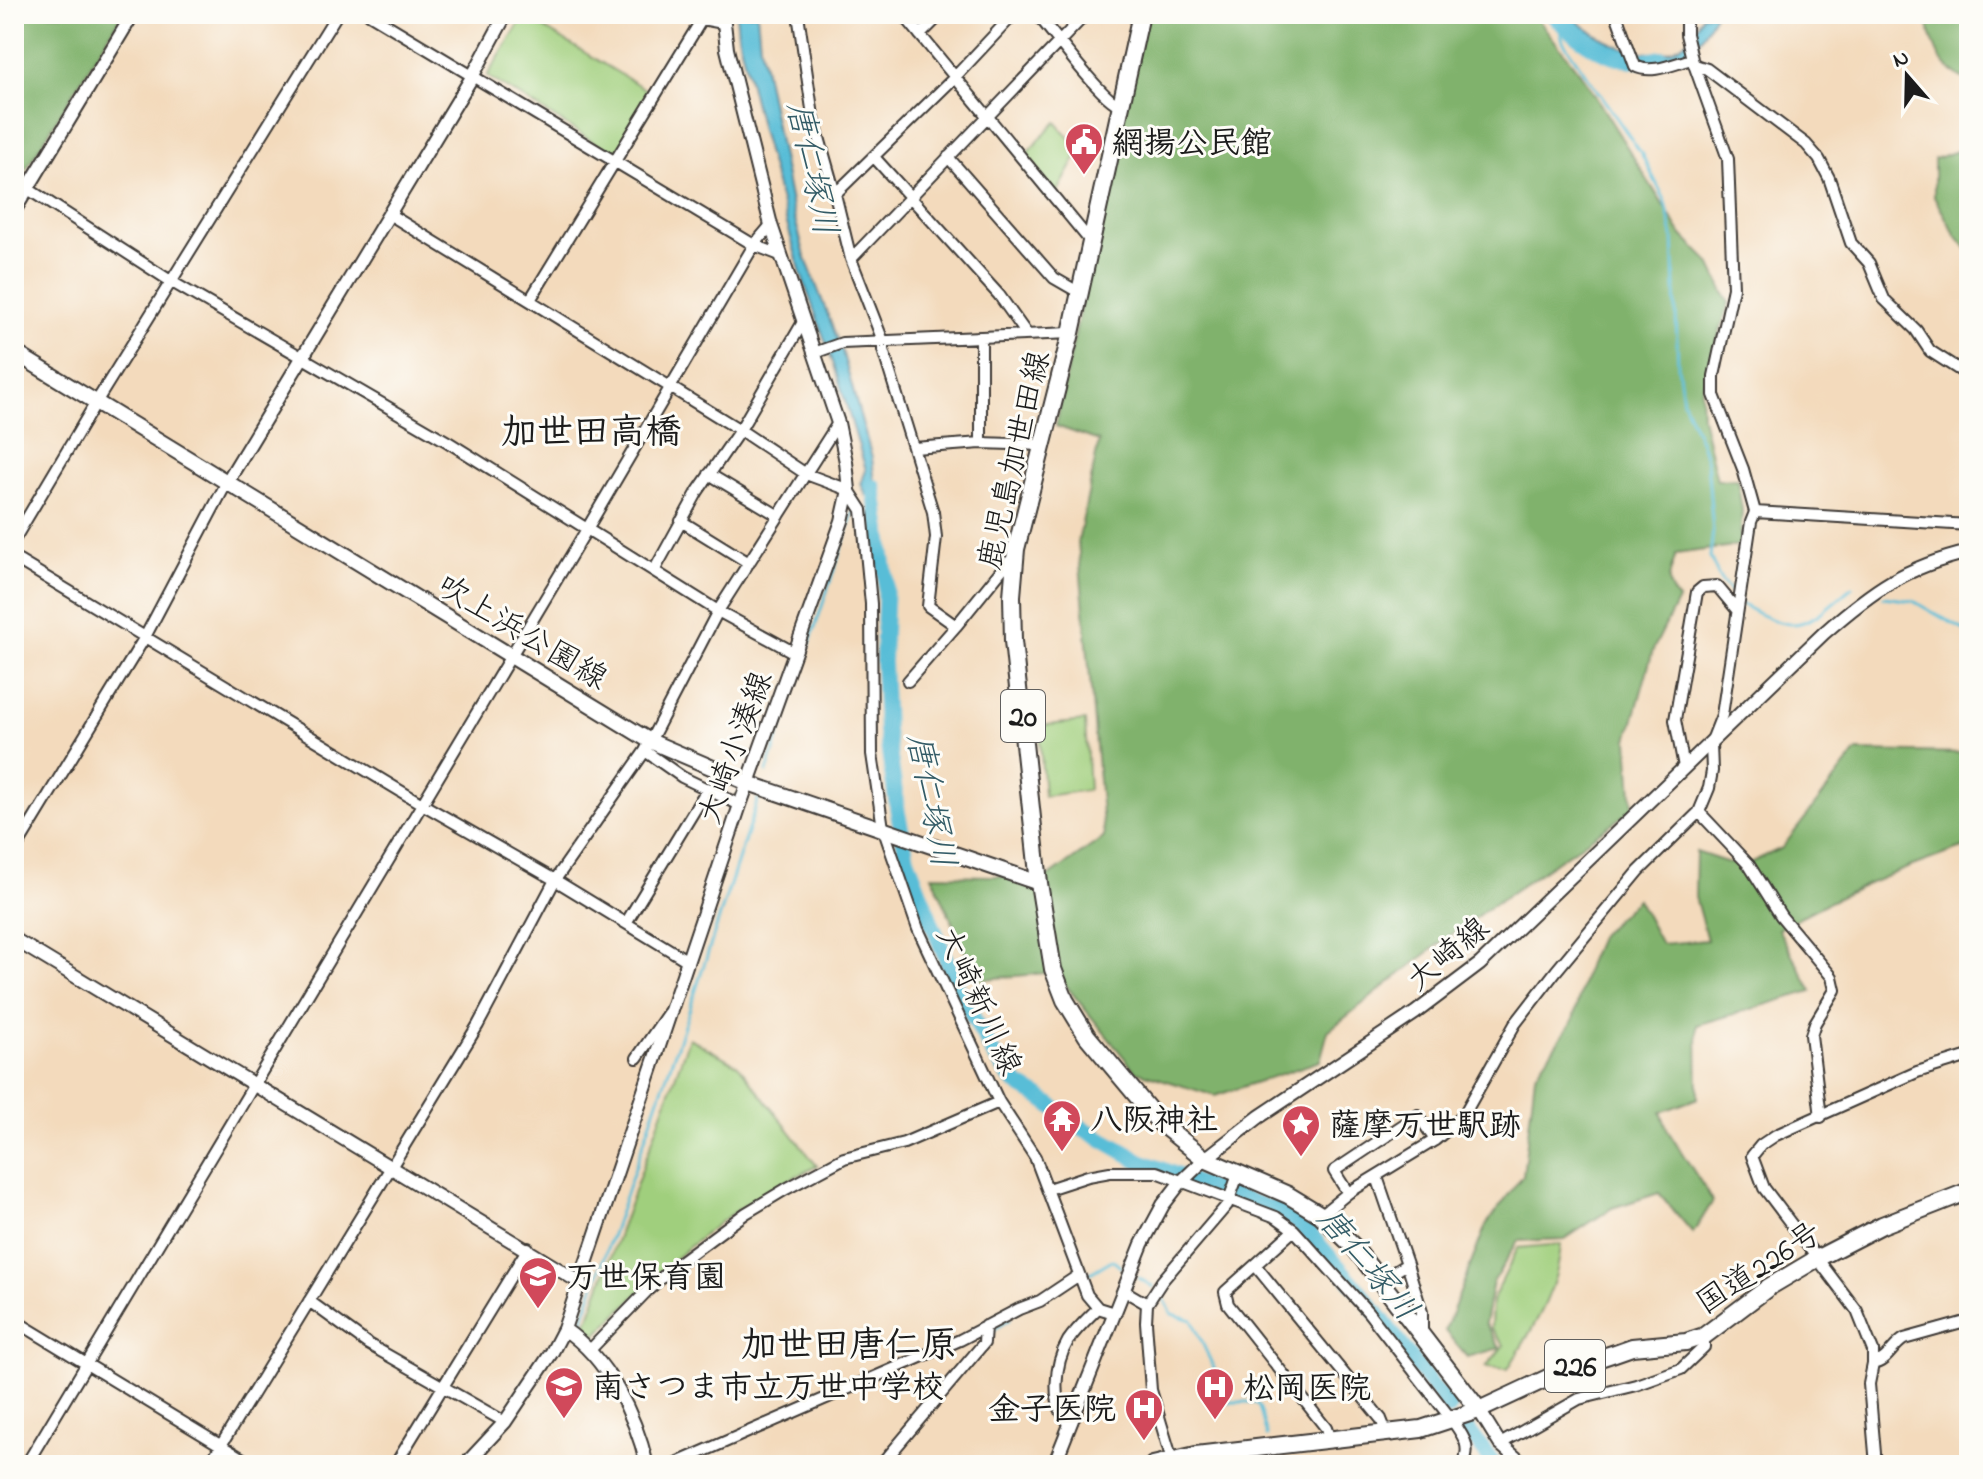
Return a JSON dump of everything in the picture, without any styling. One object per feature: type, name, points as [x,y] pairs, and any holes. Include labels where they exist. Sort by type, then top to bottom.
[{"type":"main road","name":"鹿児島加世田線","points":[[1141,14],[1071,333],[1015,558],[1013,641],[1039,883],[1053,969],[1072,1014],[1140,1102],[1199,1165],[1288,1195],[1321,1215],[1354,1247],[1479,1410]]},
{"type":"main road","name":"吹上浜公園線","points":[[14,352],[510,656],[647,746],[1039,883]]},
{"type":"main road","points":[[1013,874],[1028,865],[1036,850]]},
{"type":"main road","name":"国道226号","points":[[1153,1465],[1172,1460],[1224,1459],[1330,1440],[1421,1429],[1479,1410],[1556,1373],[1632,1347],[1686,1342],[1704,1336],[1769,1287],[1818,1258],[1882,1225],[1969,1191]]},
{"type":"street","points":[[14,211],[133,14]]},
{"type":"street","points":[[14,540],[337,14]]},
{"type":"street","points":[[369,14],[754,245],[780,255]]},
{"type":"street","points":[[14,852],[145,637],[227,482],[472,77],[506,14]]},
{"type":"street","points":[[798,14],[813,116],[851,259],[883,341],[883,350],[931,502],[936,537],[928,606],[956,626]]},
{"type":"street","points":[[903,14],[1091,242]]},
{"type":"street","points":[[920,35],[941,14]]},
{"type":"street","points":[[835,194],[954,78],[1014,14]]},
{"type":"street","points":[[1037,14],[1100,91],[1114,106],[1122,106]]},
{"type":"street","points":[[851,259],[1086,14]]},
{"type":"street","points":[[1616,14],[1635,66],[1640,70],[1693,60],[1806,144],[1819,159],[1839,201],[1851,243],[1869,263],[1884,299],[1916,330],[1930,351],[1969,376]]},
{"type":"street","points":[[1321,1215],[1348,1193],[1435,1140],[1466,1111],[1515,1024],[1639,871],[1699,812],[1709,788],[1711,743],[1722,715],[1755,512],[1743,469],[1714,395],[1714,376],[1733,288],[1733,225],[1728,159],[1693,60],[1686,34],[1686,14]]},
{"type":"street","points":[[530,300],[702,19],[723,19]]},
{"type":"street","name":"大崎小湊線","points":[[465,1465],[505,1422],[564,1329],[740,805],[842,521],[849,490],[838,423],[819,351],[803,322],[771,225],[731,67],[723,19]]},
{"type":"street","points":[[874,157],[999,295],[1026,333]]},
{"type":"street","points":[[948,157],[1054,278],[1080,293]]},
{"type":"street","points":[[28,189],[172,282],[448,442],[718,611],[795,653]]},
{"type":"street","points":[[389,214],[740,430],[806,474],[849,490]]},
{"type":"street","points":[[26,1465],[754,245],[771,225]]},
{"type":"street","points":[[654,571],[709,474],[740,430],[803,322]]},
{"type":"street","points":[[819,351],[842,343],[1071,333]]},
{"type":"street","points":[[981,337],[981,443]]},
{"type":"street","points":[[209,1465],[478,1025],[555,880],[647,746],[718,611],[838,423]]},
{"type":"street","points":[[914,448],[981,443],[1042,445]]},
{"type":"street","points":[[709,474],[779,516]]},
{"type":"street","name":"大崎新川線","points":[[849,490],[862,510],[867,552],[871,604],[872,754],[887,830],[918,929],[999,1102],[1035,1157],[1087,1295],[1098,1308]]},
{"type":"street","points":[[1755,512],[1969,525]]},
{"type":"street","points":[[681,521],[749,563]]},
{"type":"street","name":"大崎線","points":[[1054,1465],[1154,1220],[1199,1165],[1259,1117],[1415,1013],[1470,972],[1868,594],[1928,563],[1969,552]]},
{"type":"street","points":[[14,558],[688,961]]},
{"type":"street","points":[[908,681],[1007,563],[1015,558]]},
{"type":"street","points":[[1684,767],[1675,720],[1697,592],[1703,587],[1717,586],[1737,610]]},
{"type":"street","points":[[647,746],[682,777],[740,805]]},
{"type":"street","points":[[626,923],[708,788]]},
{"type":"street","points":[[1699,812],[1749,865],[1781,916],[1832,977],[1835,990],[1811,1035],[1821,1117]]},
{"type":"street","points":[[14,939],[528,1248],[581,1283]]},
{"type":"street","points":[[637,1058],[673,1005]]},
{"type":"street","points":[[1876,1465],[1869,1384],[1873,1351],[1857,1311],[1764,1188],[1752,1156],[1776,1135],[1917,1072],[1969,1056]]},
{"type":"street","points":[[589,1351],[677,1264],[746,1213],[844,1158],[904,1143],[999,1102]]},
{"type":"street","points":[[1348,1193],[1334,1171],[1418,1115],[1435,1140]]},
{"type":"street","points":[[1048,1189],[1110,1172],[1157,1172],[1276,1217],[1294,1230],[1368,1312],[1452,1420],[1468,1448],[1463,1465]]},
{"type":"street","points":[[1377,1177],[1422,1312],[1422,1336]]},
{"type":"street","points":[[1172,1460],[1151,1390],[1147,1304],[1162,1281],[1230,1199],[1237,1179]]},
{"type":"street","points":[[1294,1230],[1225,1292],[1228,1304],[1326,1428],[1330,1440]]},
{"type":"street","points":[[395,1465],[528,1248]]},
{"type":"street","points":[[1380,1281],[1407,1264]]},
{"type":"street","points":[[1255,1265],[1381,1419],[1387,1434]]},
{"type":"street","points":[[672,1465],[960,1340],[1040,1301],[1079,1275]]},
{"type":"street","points":[[1123,1290],[1147,1304]]},
{"type":"street","points":[[309,1301],[368,1344],[505,1422]]},
{"type":"street","points":[[1069,1423],[1061,1415],[1057,1391],[1061,1357],[1069,1339],[1098,1308],[1114,1313]]},
{"type":"street","points":[[14,1320],[253,1465]]},
{"type":"street","points":[[1873,1364],[1881,1363],[1904,1339],[1969,1321]]},
{"type":"street","points":[[881,1465],[984,1343],[985,1326]]},
{"type":"street","points":[[564,1329],[581,1340],[622,1397],[638,1431],[647,1465]]},
{"type":"street","points":[[1500,1444],[1579,1399],[1636,1385],[1681,1369],[1704,1347],[1704,1336]]},
{"type":"street","points":[[1479,1410],[1500,1444],[1524,1465]]},
{"type":"green space","points":[[14,14],[122,14],[14,189]]},
{"type":"green space","points":[[1141,14],[1534,14],[1584,78],[1682,235],[1710,263],[1729,303],[1701,391],[1702,417],[1717,480],[1737,479],[1742,510],[1740,545],[1676,554],[1669,583],[1678,600],[1653,650],[1628,740],[1633,809],[1454,932],[1328,1031],[1320,1061],[1215,1096],[1135,1071],[1055,972],[977,980],[932,875],[1048,877],[1104,837],[1078,542],[1099,441],[1056,426]]},
{"type":"green space","points":[[1935,14],[1969,14],[1969,82],[1944,64],[1936,50],[1927,22]]},
{"type":"green space","points":[[524,16],[655,95],[615,155],[487,76]]},
{"type":"green space","points":[[1056,122],[1080,151],[1056,195],[1026,154]]},
{"type":"green space","points":[[1969,147],[1969,252],[1934,197],[1934,159]]},
{"type":"green space","points":[[1085,721],[1089,790],[1044,796],[1039,726]]},
{"type":"green space","points":[[1857,751],[1969,753],[1969,846],[1871,883],[1778,929],[1812,991],[1697,1025],[1698,1098],[1661,1112],[1668,1131],[1713,1201],[1693,1233],[1659,1193],[1612,1208],[1565,1239],[1518,1241],[1493,1282],[1485,1323],[1500,1348],[1467,1357],[1445,1331],[1486,1225],[1523,1175],[1535,1075],[1573,1020],[1588,963],[1600,935],[1637,899],[1661,944],[1707,940],[1695,897],[1696,852],[1741,867],[1782,848]]},
{"type":"green space","points":[[689,1038],[738,1065],[817,1166],[768,1191],[719,1223],[674,1260],[590,1341],[584,1331]]},
{"type":"green space","points":[[1561,1244],[1555,1278],[1535,1325],[1508,1369],[1486,1367],[1504,1345],[1491,1329],[1492,1301],[1518,1248]]},
{"type":"water","points":[[736,14],[757,14],[760,45],[792,208],[805,256],[843,354],[872,458],[878,506],[870,493],[866,495],[861,484],[866,470],[835,368],[801,274],[761,130],[738,35]]},
{"type":"water","points":[[1558,14],[1569,14],[1595,34],[1645,53],[1677,47],[1691,36],[1703,14],[1715,14],[1699,41],[1686,54],[1669,61],[1652,63],[1618,55],[1585,36]]},
{"type":"waterway","points":[[1552,14],[1589,44],[1616,57],[1631,60],[1662,58]]},
{"type":"waterway","points":[[1557,19],[1563,41],[1641,153],[1664,198],[1673,236],[1678,366],[1683,401],[1707,462],[1713,531],[1710,557],[1719,577],[1736,599]]},
{"type":"waterway","name":"唐仁塚川","points":[[874,487],[886,579],[883,662],[886,731],[907,858],[958,989],[991,1050],[1008,1075],[1020,1086],[1079,1126],[1140,1161],[1283,1212],[1309,1233],[1365,1297],[1449,1408]]},
{"type":"waterway","points":[[767,772],[854,510]]},
{"type":"waterway","points":[[1741,604],[1776,621],[1801,623],[1823,611],[1852,587]]},
{"type":"waterway","points":[[1884,597],[1913,601],[1969,633]]},
{"type":"waterway","points":[[579,1330],[758,799]]},
{"type":"waterway","points":[[1087,1275],[1112,1260],[1122,1268]]},
{"type":"waterway","points":[[1139,1278],[1153,1287]]},
{"type":"waterway","points":[[1160,1291],[1172,1314],[1192,1320],[1229,1402],[1254,1402],[1259,1406],[1267,1436]]},
{"type":"waterway","points":[[993,1330],[1010,1319]]},
{"type":"waterway","name":"唐仁塚川","points":[[1467,1429],[1495,1465]]},
{"type":"place","name":"網揚公民館","points":[[1084,176]]},
{"type":"place","name":"八阪神社","points":[[1062,1153]]},
{"type":"place","name":"薩摩万世駅跡","points":[[1301,1158]]},
{"type":"place","name":"万世保育園","points":[[538,1310]]},
{"type":"place","name":"南さつま市立万世中学校","points":[[564,1420]]},
{"type":"place","name":"松岡医院","points":[[1215,1421]]},
{"type":"place","name":"金子医院","points":[[1144,1442]]},
{"type":"district","name":"加世田高橋","points":[[591,430]]},
{"type":"district","name":"加世田唐仁原","points":[[849,1343]]}]
